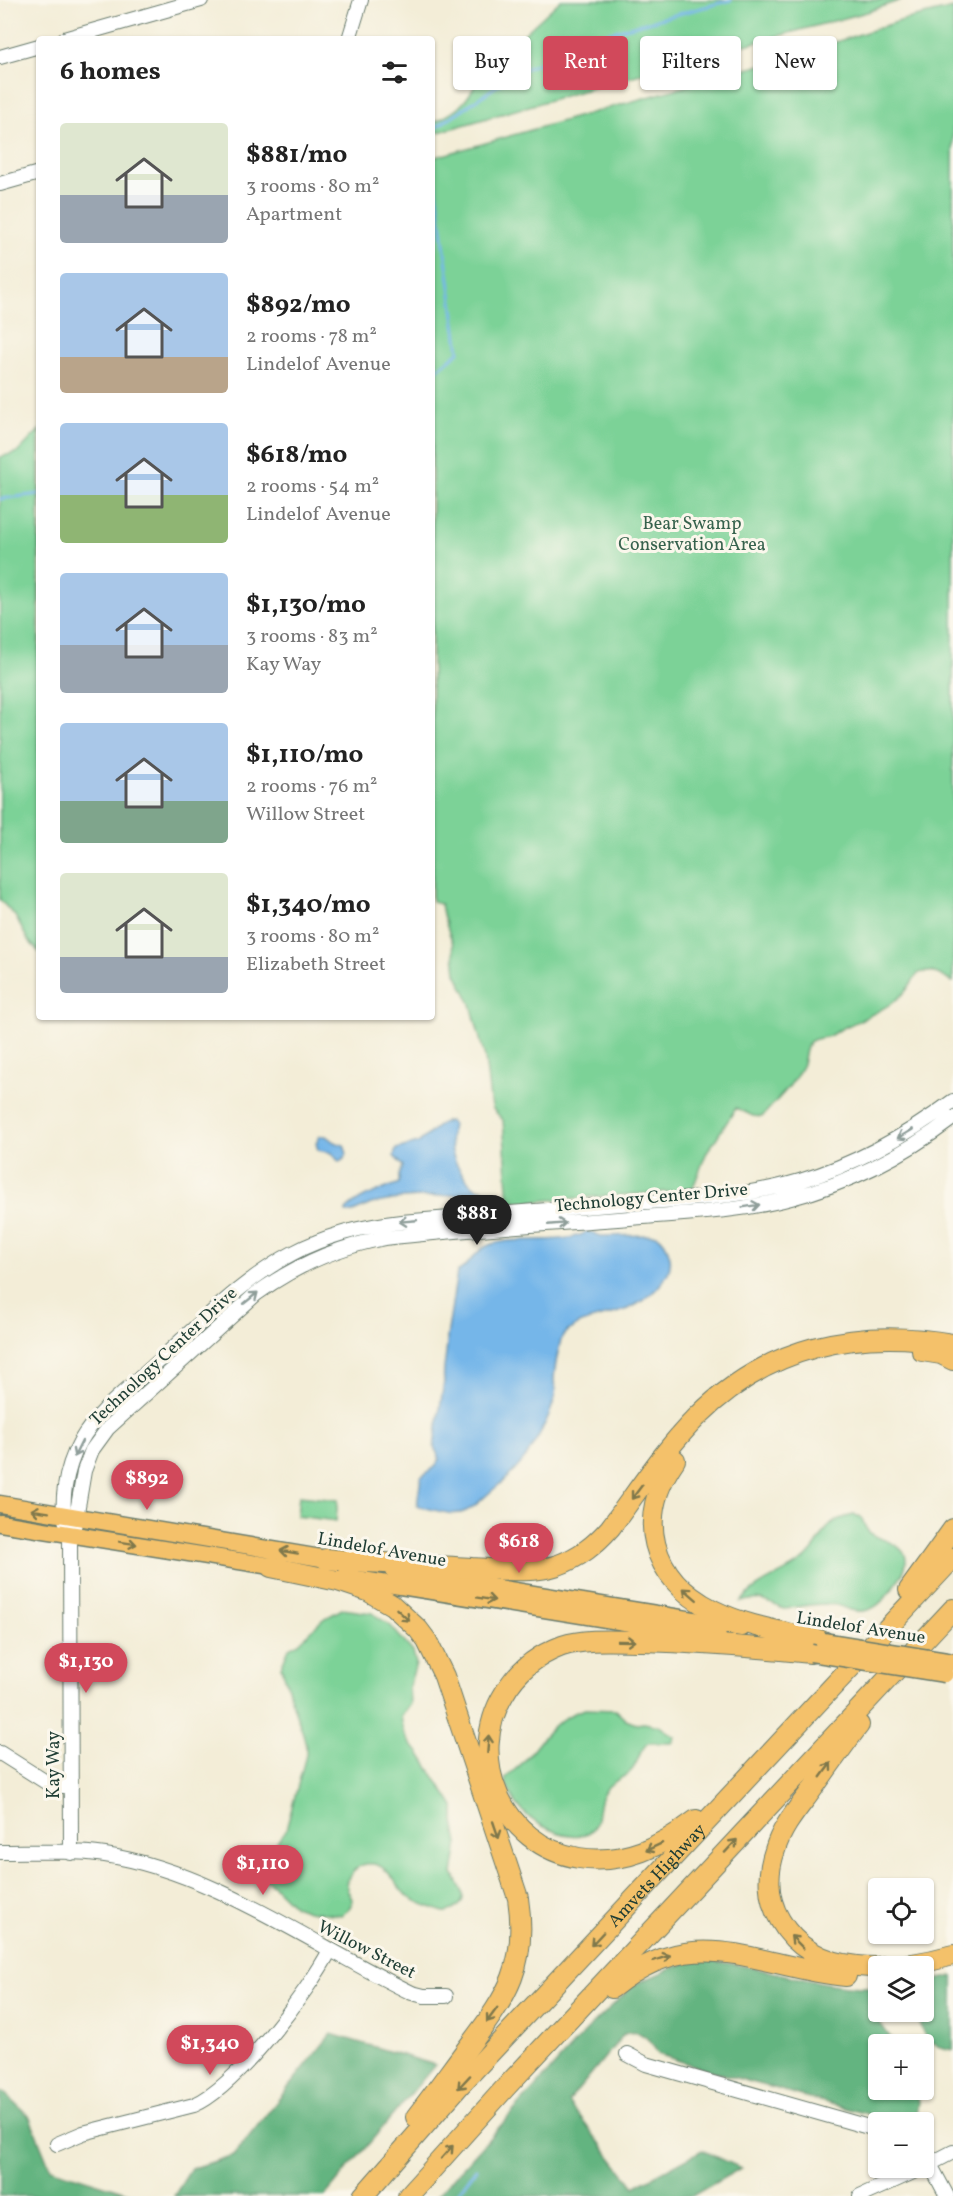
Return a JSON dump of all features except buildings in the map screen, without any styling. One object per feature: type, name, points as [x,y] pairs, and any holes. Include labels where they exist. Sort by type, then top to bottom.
[{"type":"highway","points":[[326,1559],[520,1570],[558,1565],[576,1557],[597,1543],[689,1425],[725,1392],[757,1372],[801,1352],[848,1340],[898,1337],[953,1344]]},
{"type":"highway","points":[[817,1647],[737,1620],[701,1604],[679,1585],[662,1560],[654,1541],[653,1508],[662,1481],[678,1456],[711,1419],[754,1386],[795,1366],[841,1353],[889,1348],[927,1351],[953,1360]]},
{"type":"highway","points":[[849,1670],[953,1529]]},
{"type":"highway","name":"Amvets Highway","points":[[363,2196],[469,2076],[953,1558]]},
{"type":"highway","points":[[271,1567],[338,1581],[381,1597],[404,1614],[427,1641],[448,1687],[514,1884],[521,1919],[520,1950],[515,1972],[502,2001],[358,2196]]},
{"type":"highway","name":"Amvets Highway","points":[[408,2196],[505,2088],[953,1609]]},
{"type":"highway","points":[[780,1743],[722,1798],[670,1839],[643,1852],[595,1859],[579,1858],[555,1851],[533,1839],[521,1829],[506,1812],[499,1799],[489,1768],[488,1753],[488,1738],[493,1716],[507,1689],[520,1671],[563,1646],[577,1642],[601,1641],[817,1647]]},
{"type":"highway","points":[[919,1646],[785,1828],[772,1861],[770,1889],[774,1908],[785,1929],[804,1948],[821,1958],[854,1965],[877,1966],[918,1962],[953,1955]]},
{"type":"highway","points":[[505,2088],[626,1976],[664,1957],[684,1952],[721,1951],[836,1975],[868,1976]]},
{"type":"highway","points":[[934,1971],[953,1967]]},
{"type":"main road","name":"Lindelof Avenue","points":[[0,1504],[326,1559],[951,1672]]},
{"type":"main road","name":"Lindelof Avenue","points":[[0,1523],[271,1567],[817,1647]]},
{"type":"street","points":[[75,36],[201,0]]},
{"type":"street","points":[[350,36],[361,0]]},
{"type":"street","points":[[0,57],[36,47]]},
{"type":"street","points":[[0,184],[36,174]]},
{"type":"street","name":"Technology Center Drive","points":[[70,1534],[71,1516],[67,1480],[80,1443],[96,1420],[247,1282],[303,1248],[339,1233],[392,1223],[717,1196],[777,1187],[823,1173],[871,1153],[914,1129],[953,1101]]},
{"type":"street","name":"Technology Center Drive","points":[[71,1516],[92,1450],[108,1428],[250,1299],[275,1280],[309,1261],[344,1247],[385,1238],[726,1210],[790,1198],[828,1187],[877,1166],[914,1145],[953,1118]]},
{"type":"street","name":"Kay Way","points":[[70,1534],[71,1853]]},
{"type":"street","points":[[0,1754],[49,1784],[71,1787]]},
{"type":"street","name":"Willow Street","points":[[0,1852],[106,1855],[166,1870],[205,1884],[412,1993],[424,1996],[446,1996]]},
{"type":"street","points":[[57,2144],[83,2133],[194,2105],[208,2098],[241,2068],[265,2041],[315,1976],[330,1950]]},
{"type":"street","points":[[627,2054],[646,2064],[868,2127]]},
{"type":"street","points":[[934,2159],[953,2152]]},
{"type":"street","points":[[934,2176],[947,2196]]},
{"type":"street","points":[[860,2196],[895,2178]]},
{"type":"green space","points":[[561,0],[901,0],[867,12],[778,36],[753,36],[753,43],[741,46],[741,36],[640,36],[640,74],[628,78],[628,36],[543,36],[543,90],[585,90],[435,133],[435,122],[458,108],[472,90],[531,90],[531,36],[522,36]]},
{"type":"green space","name":"Bear Swamp Conservation Area","points":[[953,8],[953,982],[933,973],[919,973],[904,993],[888,1005],[829,1036],[811,1041],[807,1045],[798,1074],[762,1117],[753,1116],[736,1108],[706,1154],[692,1190],[509,1203],[503,1120],[493,1109],[485,1058],[471,1004],[456,973],[453,944],[441,904],[435,903],[435,157],[673,90],[741,90],[741,71],[753,67],[753,90],[837,90],[837,42],[903,20]]},
{"type":"green space","points":[[36,433],[36,949],[28,940],[15,916],[0,900],[0,457],[18,452]]},
{"type":"green space","points":[[299,1496],[338,1500],[336,1521],[297,1516]]},
{"type":"green space","points":[[854,1515],[861,1517],[871,1534],[897,1546],[906,1558],[902,1575],[879,1604],[859,1611],[832,1604],[784,1609],[760,1600],[741,1602],[762,1584],[803,1560],[834,1522]]},
{"type":"green space","points":[[342,1609],[372,1613],[391,1626],[413,1652],[416,1664],[409,1686],[410,1704],[401,1716],[408,1740],[418,1751],[454,1807],[458,1843],[453,1874],[463,1897],[459,1906],[450,1911],[438,1910],[410,1898],[386,1870],[374,1864],[366,1864],[355,1869],[348,1879],[347,1889],[352,1902],[349,1909],[342,1915],[308,1911],[294,1906],[265,1879],[258,1869],[262,1858],[286,1830],[306,1755],[304,1737],[281,1667],[289,1648],[299,1643],[322,1620]]},
{"type":"green space","points":[[585,1709],[615,1710],[626,1720],[636,1724],[659,1726],[675,1737],[672,1743],[648,1743],[632,1770],[606,1789],[600,1800],[594,1828],[581,1835],[564,1834],[547,1828],[528,1817],[514,1800],[505,1779],[523,1763],[557,1723]]},
{"type":"green space","points":[[694,1959],[740,1965],[832,1984],[868,1987],[868,2022],[879,2022],[888,2034],[868,2034],[868,2100],[918,2100],[916,2112],[868,2112],[868,2114],[658,2054],[645,2036],[636,2033],[624,2034],[568,2102],[634,2187],[702,2150],[741,2168],[692,2196],[437,2196],[586,2031],[635,1984]]},
{"type":"green space","points":[[953,1976],[953,2050],[934,2044],[934,2034],[924,2034],[918,2022],[934,2022],[934,1981]]},
{"type":"green space","points":[[331,2034],[435,2065],[325,2196],[174,2196],[191,2169],[234,2155]]},
{"type":"green space","points":[[0,2092],[3,2092],[29,2116],[50,2168],[139,2196],[0,2196]]},
{"type":"water","points":[[449,1121],[453,1125],[450,1139],[452,1153],[461,1172],[473,1186],[500,1194],[501,1197],[484,1199],[454,1195],[403,1198],[371,1204],[346,1213],[346,1210],[358,1201],[399,1183],[403,1166],[394,1156],[396,1149],[418,1143],[442,1123]]},
{"type":"water","points":[[320,1136],[326,1136],[344,1145],[347,1154],[343,1160],[339,1162],[332,1153],[318,1150],[316,1143]]},
{"type":"water","points":[[587,1231],[601,1236],[656,1235],[666,1244],[670,1257],[668,1273],[664,1280],[651,1294],[630,1308],[586,1321],[563,1336],[557,1357],[555,1392],[550,1412],[521,1464],[509,1476],[475,1506],[461,1513],[448,1513],[417,1506],[421,1477],[435,1467],[440,1459],[434,1447],[457,1272],[481,1250],[491,1245],[508,1241],[562,1239],[581,1235]]},
{"type":"waterway","points":[[435,128],[516,73],[603,34],[731,0]]},
{"type":"waterway","points":[[435,179],[459,352],[435,372]]},
{"type":"waterway","points":[[0,499],[36,494]]},
{"type":"waterway","points":[[456,2196],[476,2169]]}]
